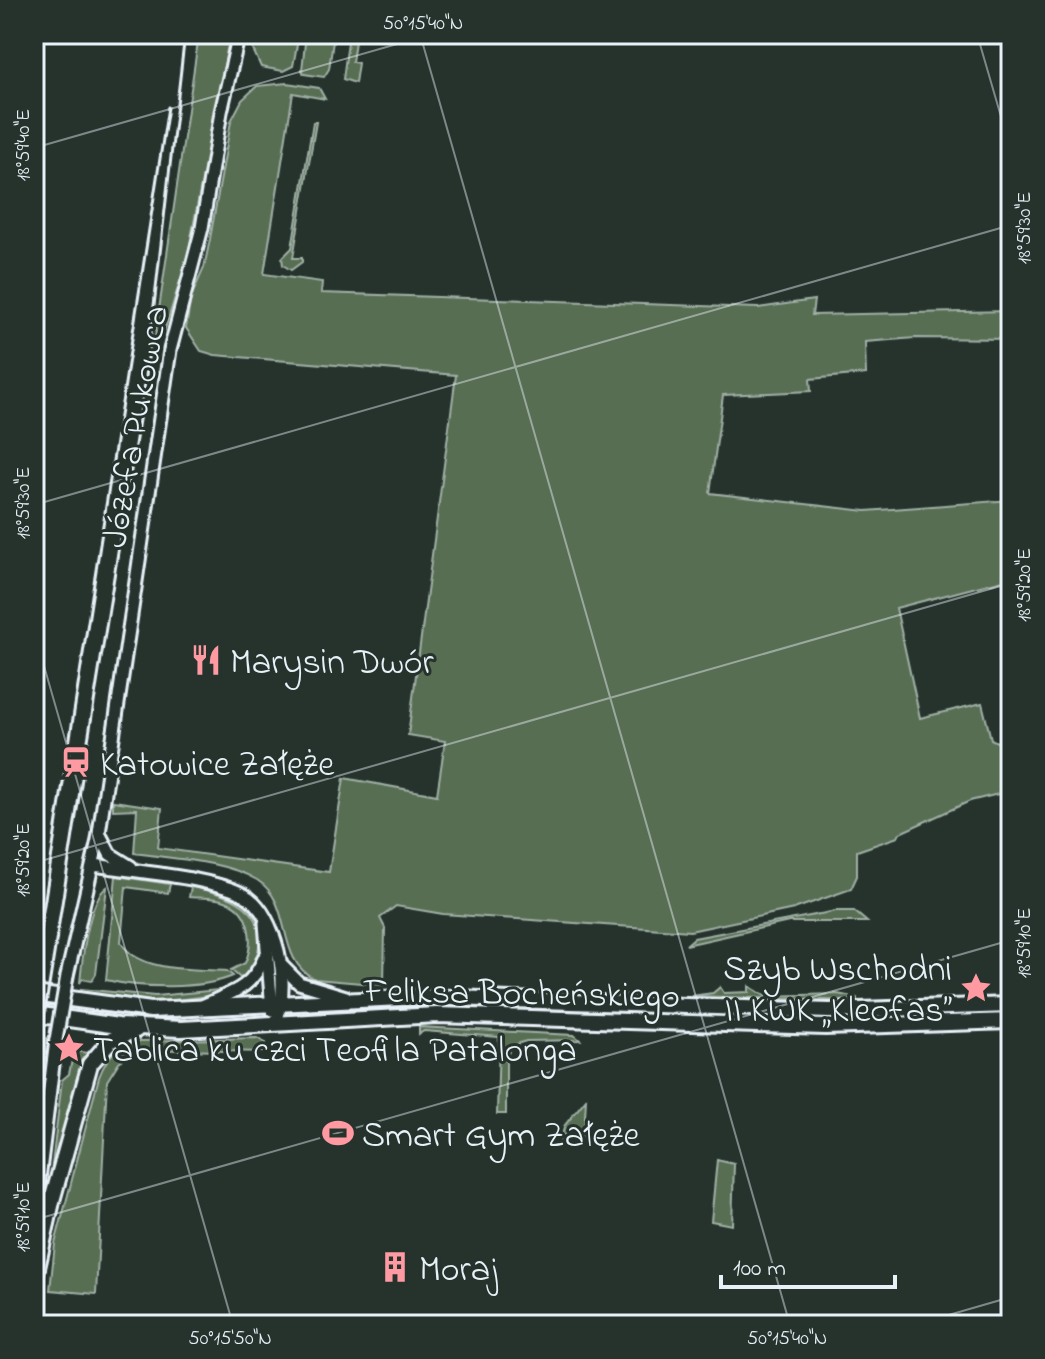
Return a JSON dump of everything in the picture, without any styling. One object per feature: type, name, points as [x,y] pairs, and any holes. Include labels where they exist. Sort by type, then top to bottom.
[{"type":"main road","name":"Feliksa Bocheńskiego","points":[[34,994],[128,1008],[196,1009],[276,1002],[423,997],[829,1011],[1011,1005]]},
{"type":"main road","name":"Feliksa Bocheńskiego","points":[[34,1014],[140,1028],[437,1015],[825,1027],[1011,1021]]},
{"type":"main road","points":[[34,1281],[53,1197],[90,1064],[111,1040],[140,1028]]},
{"type":"street","name":"Józefa Pukowca","points":[[34,1220],[56,1040],[67,976],[94,865],[170,350],[202,228],[221,112],[239,34]]},
{"type":"street","points":[[99,830],[116,860],[142,873]]},
{"type":"street","points":[[94,865],[237,890],[255,903],[274,936],[281,964],[276,1023]]},
{"type":"street","points":[[265,919],[266,956],[276,1002]]},
{"type":"street","points":[[196,1009],[245,988],[258,974],[266,956]]},
{"type":"street","points":[[281,964],[299,983],[350,999]]},
{"type":"green space","points":[[199,34],[230,34],[187,259],[164,332],[154,344]]},
{"type":"green space","points":[[251,34],[299,34],[293,66],[283,71],[261,67],[250,43]]},
{"type":"green space","points":[[306,34],[334,34],[329,69],[324,77],[304,74],[302,70]]},
{"type":"green space","points":[[349,34],[356,34],[352,62],[358,63],[355,83],[343,79]]},
{"type":"green space","points":[[287,83],[319,88],[325,99],[293,93],[264,274],[322,282],[321,293],[758,308],[814,300],[812,315],[1011,311],[1011,339],[916,338],[865,342],[866,374],[810,379],[811,391],[723,395],[710,493],[866,511],[1011,500],[1011,578],[896,608],[920,718],[982,703],[991,739],[1011,749],[1011,791],[970,801],[900,833],[898,837],[857,851],[857,876],[851,889],[794,909],[690,931],[443,914],[396,906],[380,918],[385,928],[384,985],[315,979],[302,970],[294,958],[269,890],[244,873],[213,864],[134,853],[137,809],[113,810],[113,801],[162,808],[158,848],[329,872],[344,778],[437,795],[445,741],[408,735],[456,375],[215,355],[201,351],[186,328],[191,297],[204,268],[231,121],[242,100],[257,86]]},
{"type":"green space","points":[[313,122],[316,122],[293,258],[302,258],[302,262],[291,270],[283,265],[282,258],[292,248]]},
{"type":"green space","points":[[116,876],[170,884],[168,893],[126,887],[121,942],[129,952],[154,964],[227,971],[233,976],[187,986],[135,985],[106,980]]},
{"type":"green space","points":[[107,887],[96,974],[92,981],[82,979],[80,983],[91,917],[100,894]]},
{"type":"green space","points":[[191,887],[230,898],[254,916],[259,928],[259,943],[245,982],[231,970],[245,963],[248,955],[250,938],[246,920],[236,907],[224,900],[189,897]]},
{"type":"green space","points":[[836,911],[854,911],[867,922],[789,922],[686,945],[694,938]]},
{"type":"green space","points":[[749,986],[765,996],[838,994],[857,998],[857,1001],[691,996],[713,993],[720,987],[724,993],[749,992]]},
{"type":"green space","points":[[81,989],[155,996],[229,989],[224,994],[152,1003],[83,995]]},
{"type":"green space","points":[[416,1004],[643,1012],[642,1015],[468,1009],[307,1015],[303,1014],[302,1007]]},
{"type":"green space","points":[[67,1005],[142,1015],[186,1015],[186,1018],[66,1012]]},
{"type":"green space","points":[[419,1027],[574,1035],[580,1040],[526,1041],[511,1046],[506,1059],[506,1114],[497,1114],[499,1037],[424,1031],[419,1034]]},
{"type":"green space","points":[[49,1038],[34,1150],[34,1106]]},
{"type":"green space","points":[[257,1038],[265,1043],[265,1052],[136,1049],[119,1062],[107,1081],[96,1294],[50,1290],[55,1244],[99,1077],[109,1057],[125,1045],[140,1041]]},
{"type":"green space","points":[[74,1051],[89,1053],[49,1190],[62,1080],[69,1074]]},
{"type":"green space","points":[[586,1099],[584,1136],[562,1135],[560,1141],[565,1125]]},
{"type":"green space","points":[[717,1160],[734,1164],[732,1225],[711,1221]]},
{"type":"railway","points":[[34,1080],[146,376],[185,34]]},
{"type":"railway","points":[[34,969],[168,107]]},
{"type":"place","name":"Marysin Dwór","points":[[206,660]]},
{"type":"place","name":"Katowice Załęże","points":[[76,762]]},
{"type":"place","name":"Szyb Wschodni II KWK „Kleofas”","points":[[976,988]]},
{"type":"place","name":"Tablica ku czci Teofila Patalonga","points":[[69,1048]]},
{"type":"place","name":"Smart Gym Załęże","points":[[338,1133]]},
{"type":"place","name":"Moraj","points":[[395,1267]]}]
